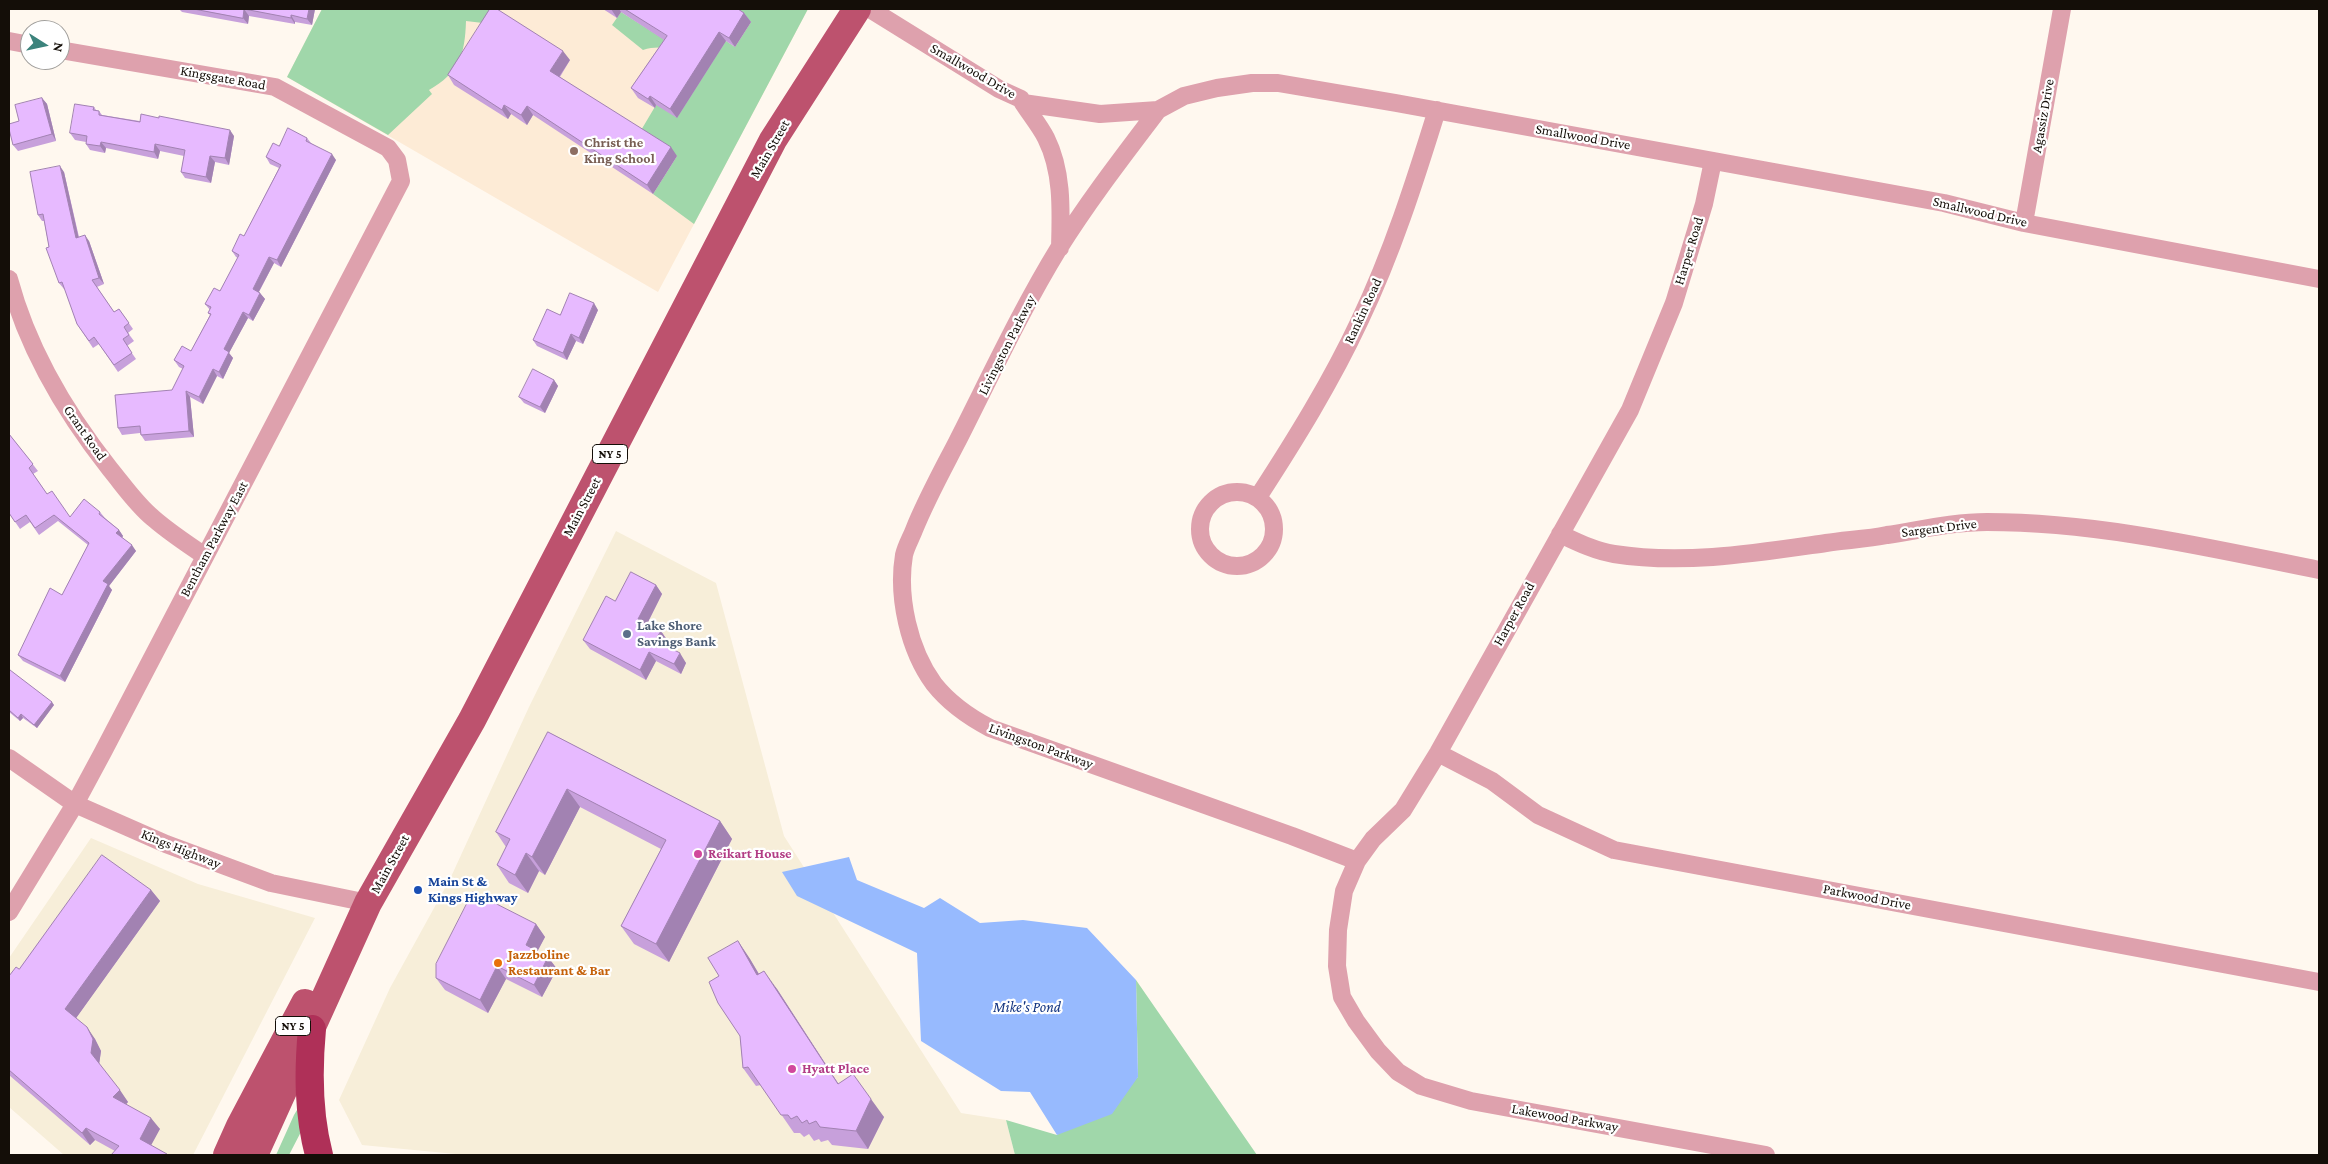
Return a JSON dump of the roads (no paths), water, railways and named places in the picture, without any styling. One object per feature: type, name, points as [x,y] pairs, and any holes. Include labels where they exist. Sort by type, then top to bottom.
[{"type":"highway","points":[[312,1029],[308,1072],[314,1134],[319,1155]]},
{"type":"main road","name":"Main Street","points":[[254,1155],[368,903],[472,720],[773,140],[857,9]]},
{"type":"main road","name":"Main Street","points":[[226,1155],[325,961],[368,903]]},
{"type":"street","name":"Smallwood Drive","points":[[870,9],[999,89],[1021,99],[1023,103],[1100,114],[1158,110],[1184,96],[1217,88],[1252,83],[1278,83],[1944,203],[2024,223],[2319,279]]},
{"type":"street","name":"Agassiz Drive","points":[[2024,223],[2062,9]]},
{"type":"street","name":"Kingsgate Road","points":[[70,52],[275,87],[388,148],[397,160]]},
{"type":"street","name":"Livingston Parkway","points":[[1023,103],[1046,139],[1056,171],[1062,200],[1060,248]]},
{"type":"street","name":"Livingston Parkway","points":[[1158,110],[1060,248],[1031,298],[920,515],[905,553],[903,592],[906,618],[913,643],[934,684],[969,717],[990,728],[1357,861]]},
{"type":"street","name":"Rankin Road","points":[[1258,497],[1305,423],[1360,320],[1382,270],[1412,190],[1436,110]]},
{"type":"street","name":"Bentham Parkway East","points":[[9,912],[75,804],[401,180],[397,160]]},
{"type":"street","name":"Harper Road","points":[[1378,1051],[1356,1021],[1342,996],[1338,966],[1338,930],[1344,891],[1357,861],[1373,839],[1403,810],[1438,753],[1630,410],[1674,303],[1704,204],[1713,160]]},
{"type":"street","name":"Grant Road","points":[[9,280],[24,328],[41,364],[84,436],[134,499],[151,517],[178,539],[205,556]]},
{"type":"street","points":[[1235,491],[1247,492],[1258,497],[1267,506],[1273,518],[1274,531],[1272,543],[1259,558],[1242,566],[1229,566],[1217,561],[1207,552],[1199,530],[1200,518],[1205,508],[1213,499],[1224,493],[1235,491]]},
{"type":"street","name":"Sargent Drive","points":[[1560,534],[1586,546],[1613,554],[1662,558],[1701,558],[1770,552],[1886,536],[1939,526],[1984,522],[2028,523],[2163,539],[2319,570]]},
{"type":"street","name":"Parkwood Drive","points":[[1438,753],[1492,780],[1538,815],[1614,850],[2319,982]]},
{"type":"street","name":"Kings Highway","points":[[9,758],[75,804],[166,844],[242,874],[271,883],[368,903]]},
{"type":"street","name":"Lakewood Parkway","points":[[1378,1051],[1398,1072],[1421,1086],[1471,1101],[1766,1155]]},
{"type":"water","name":"Mike's Pond","points":[[849,857],[857,880],[924,908],[940,898],[980,923],[1023,920],[1087,928],[1136,980],[1138,1077],[1112,1114],[1057,1135],[1030,1092],[1001,1091],[921,1041],[917,953],[797,896],[782,872]]},
{"type":"place","name":"Christ the King School","points":[[574,151]]},
{"type":"place","name":"Lake Shore Savings Bank","points":[[627,634]]},
{"type":"place","name":"Reikart House","points":[[698,854]]},
{"type":"place","name":"Main St & Kings Highway","points":[[418,890]]},
{"type":"place","name":"Jazzboline Restaurant & Bar","points":[[498,963]]},
{"type":"place","name":"Hyatt Place","points":[[792,1069]]}]
